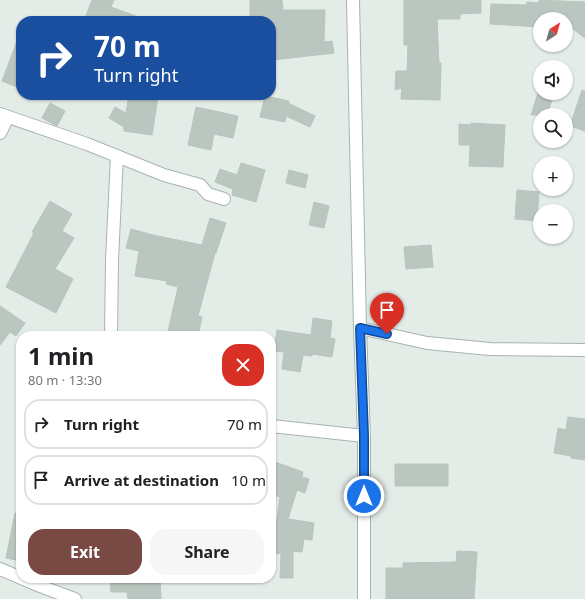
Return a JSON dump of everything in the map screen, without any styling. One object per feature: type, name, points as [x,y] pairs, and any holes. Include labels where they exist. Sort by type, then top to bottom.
[{"type":"street","points":[[353,0],[360,328],[364,436],[364,599]]},
{"type":"street","points":[[0,133],[4,115],[87,144],[164,175],[200,185],[208,194],[224,199]]},
{"type":"street","points":[[111,331],[112,260],[117,156]]},
{"type":"street","points":[[360,328],[427,343],[490,349],[585,350]]},
{"type":"street","points":[[276,427],[364,436]]},
{"type":"street","points":[[0,569],[16,576]]},
{"type":"street","points":[[33,583],[75,599]]},
{"type":"building","points":[[92,0],[114,0],[111,7],[136,16],[86,16]]},
{"type":"building","points":[[250,0],[282,0],[283,10],[325,10],[324,42],[332,41],[334,53],[276,60],[276,16],[250,16]]},
{"type":"building","points":[[404,0],[481,0],[481,13],[460,14],[460,19],[437,19],[439,63],[441,63],[440,100],[401,99],[402,88],[395,90],[396,71],[407,71],[408,45],[404,45]]},
{"type":"building","points":[[539,0],[585,2],[585,38],[573,29],[573,12],[533,12],[533,27],[490,24],[491,4],[526,5],[527,2],[539,3]]},
{"type":"building","points":[[16,44],[16,87],[2,81]]},
{"type":"building","points":[[582,90],[585,91],[585,131],[573,127],[573,117]]},
{"type":"building","points":[[276,98],[289,101],[288,103],[315,116],[310,127],[286,116],[285,122],[260,117],[264,100],[276,100]]},
{"type":"building","points":[[128,100],[158,100],[152,135],[124,131],[124,127],[109,118],[115,107],[126,113]]},
{"type":"building","points":[[536,100],[552,100],[549,108],[533,108]]},
{"type":"building","points":[[50,103],[65,111],[57,126],[42,118]]},
{"type":"building","points":[[196,107],[238,116],[233,138],[214,134],[211,150],[188,145]]},
{"type":"building","points":[[471,123],[505,125],[503,167],[469,166],[470,145],[459,145],[459,124],[471,125]]},
{"type":"building","points":[[241,163],[265,170],[256,202],[232,195],[233,189],[215,182],[220,169],[237,175]]},
{"type":"building","points":[[289,170],[308,175],[305,188],[286,183]]},
{"type":"building","points":[[517,190],[533,191],[533,196],[539,196],[538,204],[533,204],[533,221],[515,219]]},
{"type":"building","points":[[50,201],[72,214],[62,231],[74,238],[55,269],[73,279],[56,313],[6,287],[34,233],[32,232]]},
{"type":"building","points":[[314,202],[329,206],[324,228],[309,225]]},
{"type":"building","points":[[210,218],[226,223],[215,253],[198,316],[202,317],[199,331],[168,331],[178,287],[166,284],[167,281],[135,276],[139,251],[126,248],[131,229],[202,245]]},
{"type":"building","points":[[431,245],[433,267],[406,269],[404,247]]},
{"type":"building","points":[[0,306],[25,323],[19,331],[16,331],[16,336],[10,332],[0,345]]},
{"type":"building","points":[[313,318],[332,321],[330,338],[335,339],[332,357],[312,354],[312,356],[303,355],[300,372],[282,369],[284,352],[276,351],[277,330],[311,335]]},
{"type":"building","points":[[568,417],[585,419],[585,460],[554,453],[558,428],[566,430]]},
{"type":"building","points":[[276,462],[303,472],[302,477],[309,479],[305,493],[297,490],[288,519],[314,523],[312,540],[304,539],[302,552],[293,551],[293,578],[280,578],[281,554],[276,553],[276,525],[280,497],[276,496]]},
{"type":"building","points":[[395,464],[448,464],[448,486],[395,486]]},
{"type":"building","points":[[15,513],[16,513],[16,560],[6,558]]},
{"type":"building","points":[[457,551],[477,552],[474,599],[386,599],[386,568],[403,568],[403,563],[456,562]]},
{"type":"building","points":[[110,583],[160,583],[161,599],[128,599],[127,592],[111,592]]},
{"type":"route","points":[[364,496],[364,436],[360,328],[387,334]]}]
